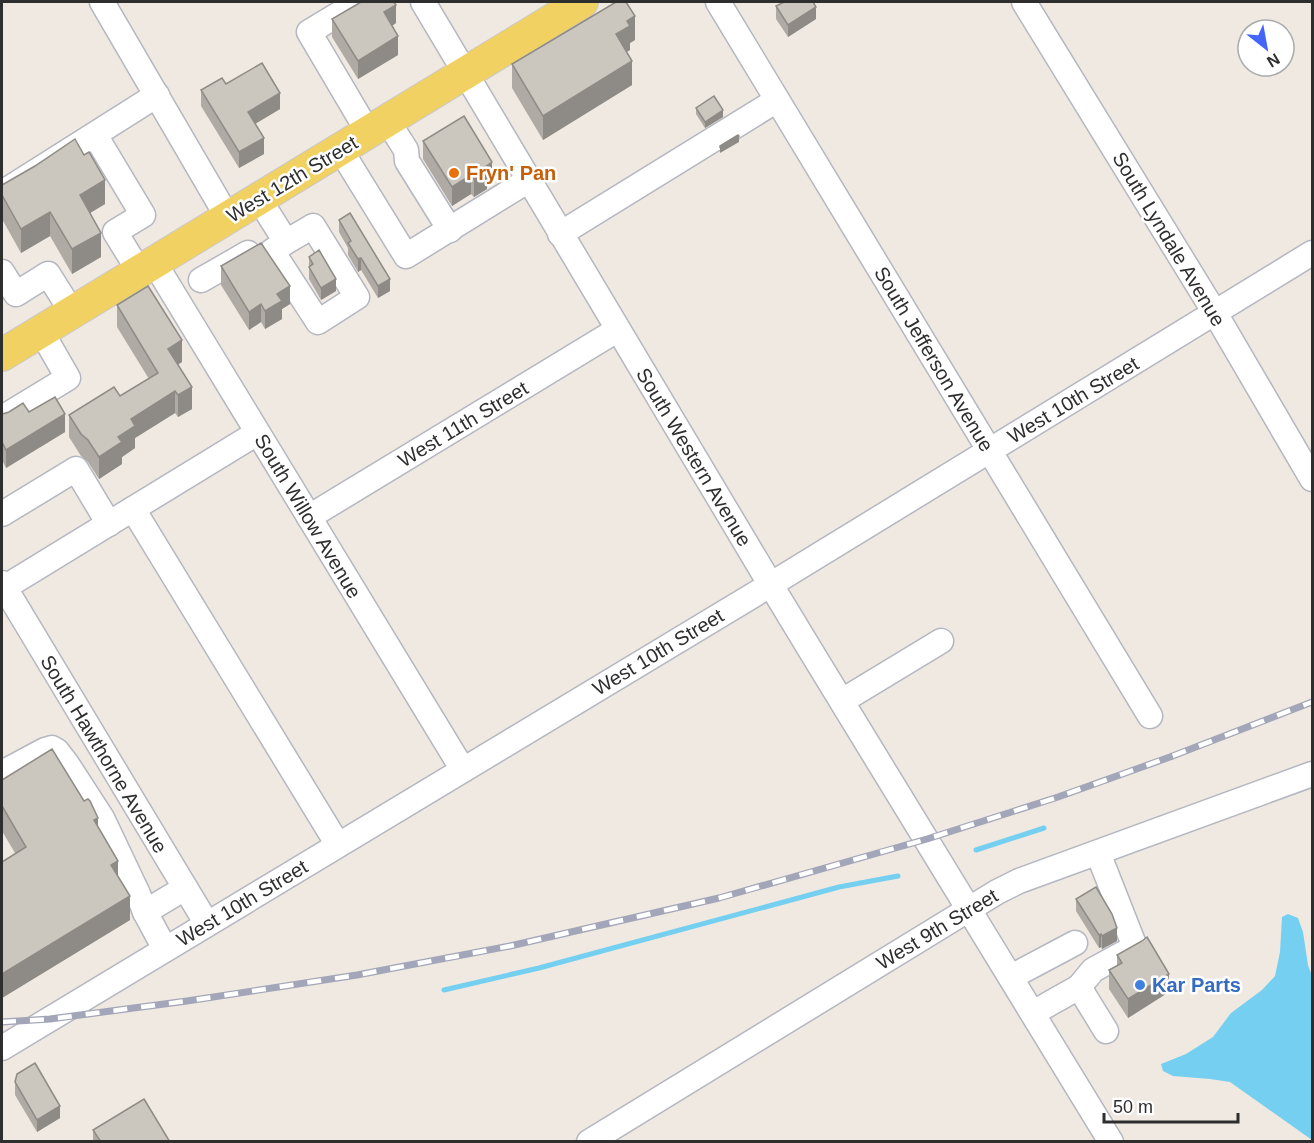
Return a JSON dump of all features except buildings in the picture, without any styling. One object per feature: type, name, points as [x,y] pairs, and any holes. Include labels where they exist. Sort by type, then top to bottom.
[{"type":"main road","name":"West 12th Street","points":[[2,355],[582,2]]},
{"type":"street","points":[[102,2],[228,218]]},
{"type":"street","points":[[359,2],[309,32],[378,126],[406,150],[407,161],[450,230]]},
{"type":"street","name":"South Western Avenue","points":[[423,2],[770,585],[1110,1142]]},
{"type":"street","name":"South Jefferson Avenue","points":[[718,2],[1150,716]]},
{"type":"street","name":"South Lyndale Avenue","points":[[1024,2],[1215,313],[1312,479]]},
{"type":"street","points":[[2,194],[157,95]]},
{"type":"street","points":[[561,234],[777,100]]},
{"type":"street","name":"South Willow Avenue","points":[[95,135],[144,215],[115,232],[147,267],[257,433],[463,770]]},
{"type":"street","points":[[340,149],[406,256],[529,180]]},
{"type":"street","points":[[201,280],[283,238],[259,199]]},
{"type":"street","name":"West 10th Street","points":[[2,1048],[770,585],[1312,253]]},
{"type":"street","points":[[2,272],[16,294],[48,274],[72,312]]},
{"type":"street","name":"West 11th Street","points":[[309,518],[617,330]]},
{"type":"street","points":[[2,418],[68,378],[41,331]]},
{"type":"street","points":[[2,587],[257,433]]},
{"type":"street","points":[[2,514],[76,469],[109,524]]},
{"type":"street","points":[[133,509],[338,845]]},
{"type":"street","name":"South Hawthorne Avenue","points":[[2,587],[207,924]]},
{"type":"street","points":[[842,701],[941,641]]},
{"type":"street","points":[[2,773],[45,750],[52,748],[57,751],[68,764],[102,818],[165,950]]},
{"type":"street","name":"West 9th Street","points":[[589,1142],[969,909],[1019,881],[1312,774]]},
{"type":"street","points":[[1033,1013],[1079,987],[1093,970],[1135,947],[1098,853]]},
{"type":"street","points":[[145,912],[185,888]]},
{"type":"street","points":[[1011,977],[1075,943]]},
{"type":"street","points":[[1079,987],[1106,1031]]},
{"type":"water","points":[[1288,914],[1298,918],[1312,976],[1312,1140],[1230,1082],[1173,1076],[1163,1071],[1161,1064],[1186,1054],[1213,1037],[1231,1013],[1262,990],[1275,976],[1280,952],[1282,917]]},
{"type":"waterway","points":[[976,850],[1044,828]]},
{"type":"waterway","points":[[444,990],[539,968],[839,887],[898,876]]},
{"type":"railway","points":[[2,1022],[50,1019],[187,1001],[357,975],[510,946],[719,898],[927,839],[1058,797],[1312,702]]},
{"type":"place","name":"Fryn' Pan","points":[[454,173]]},
{"type":"place","name":"Kar Parts","points":[[1140,985]]}]
